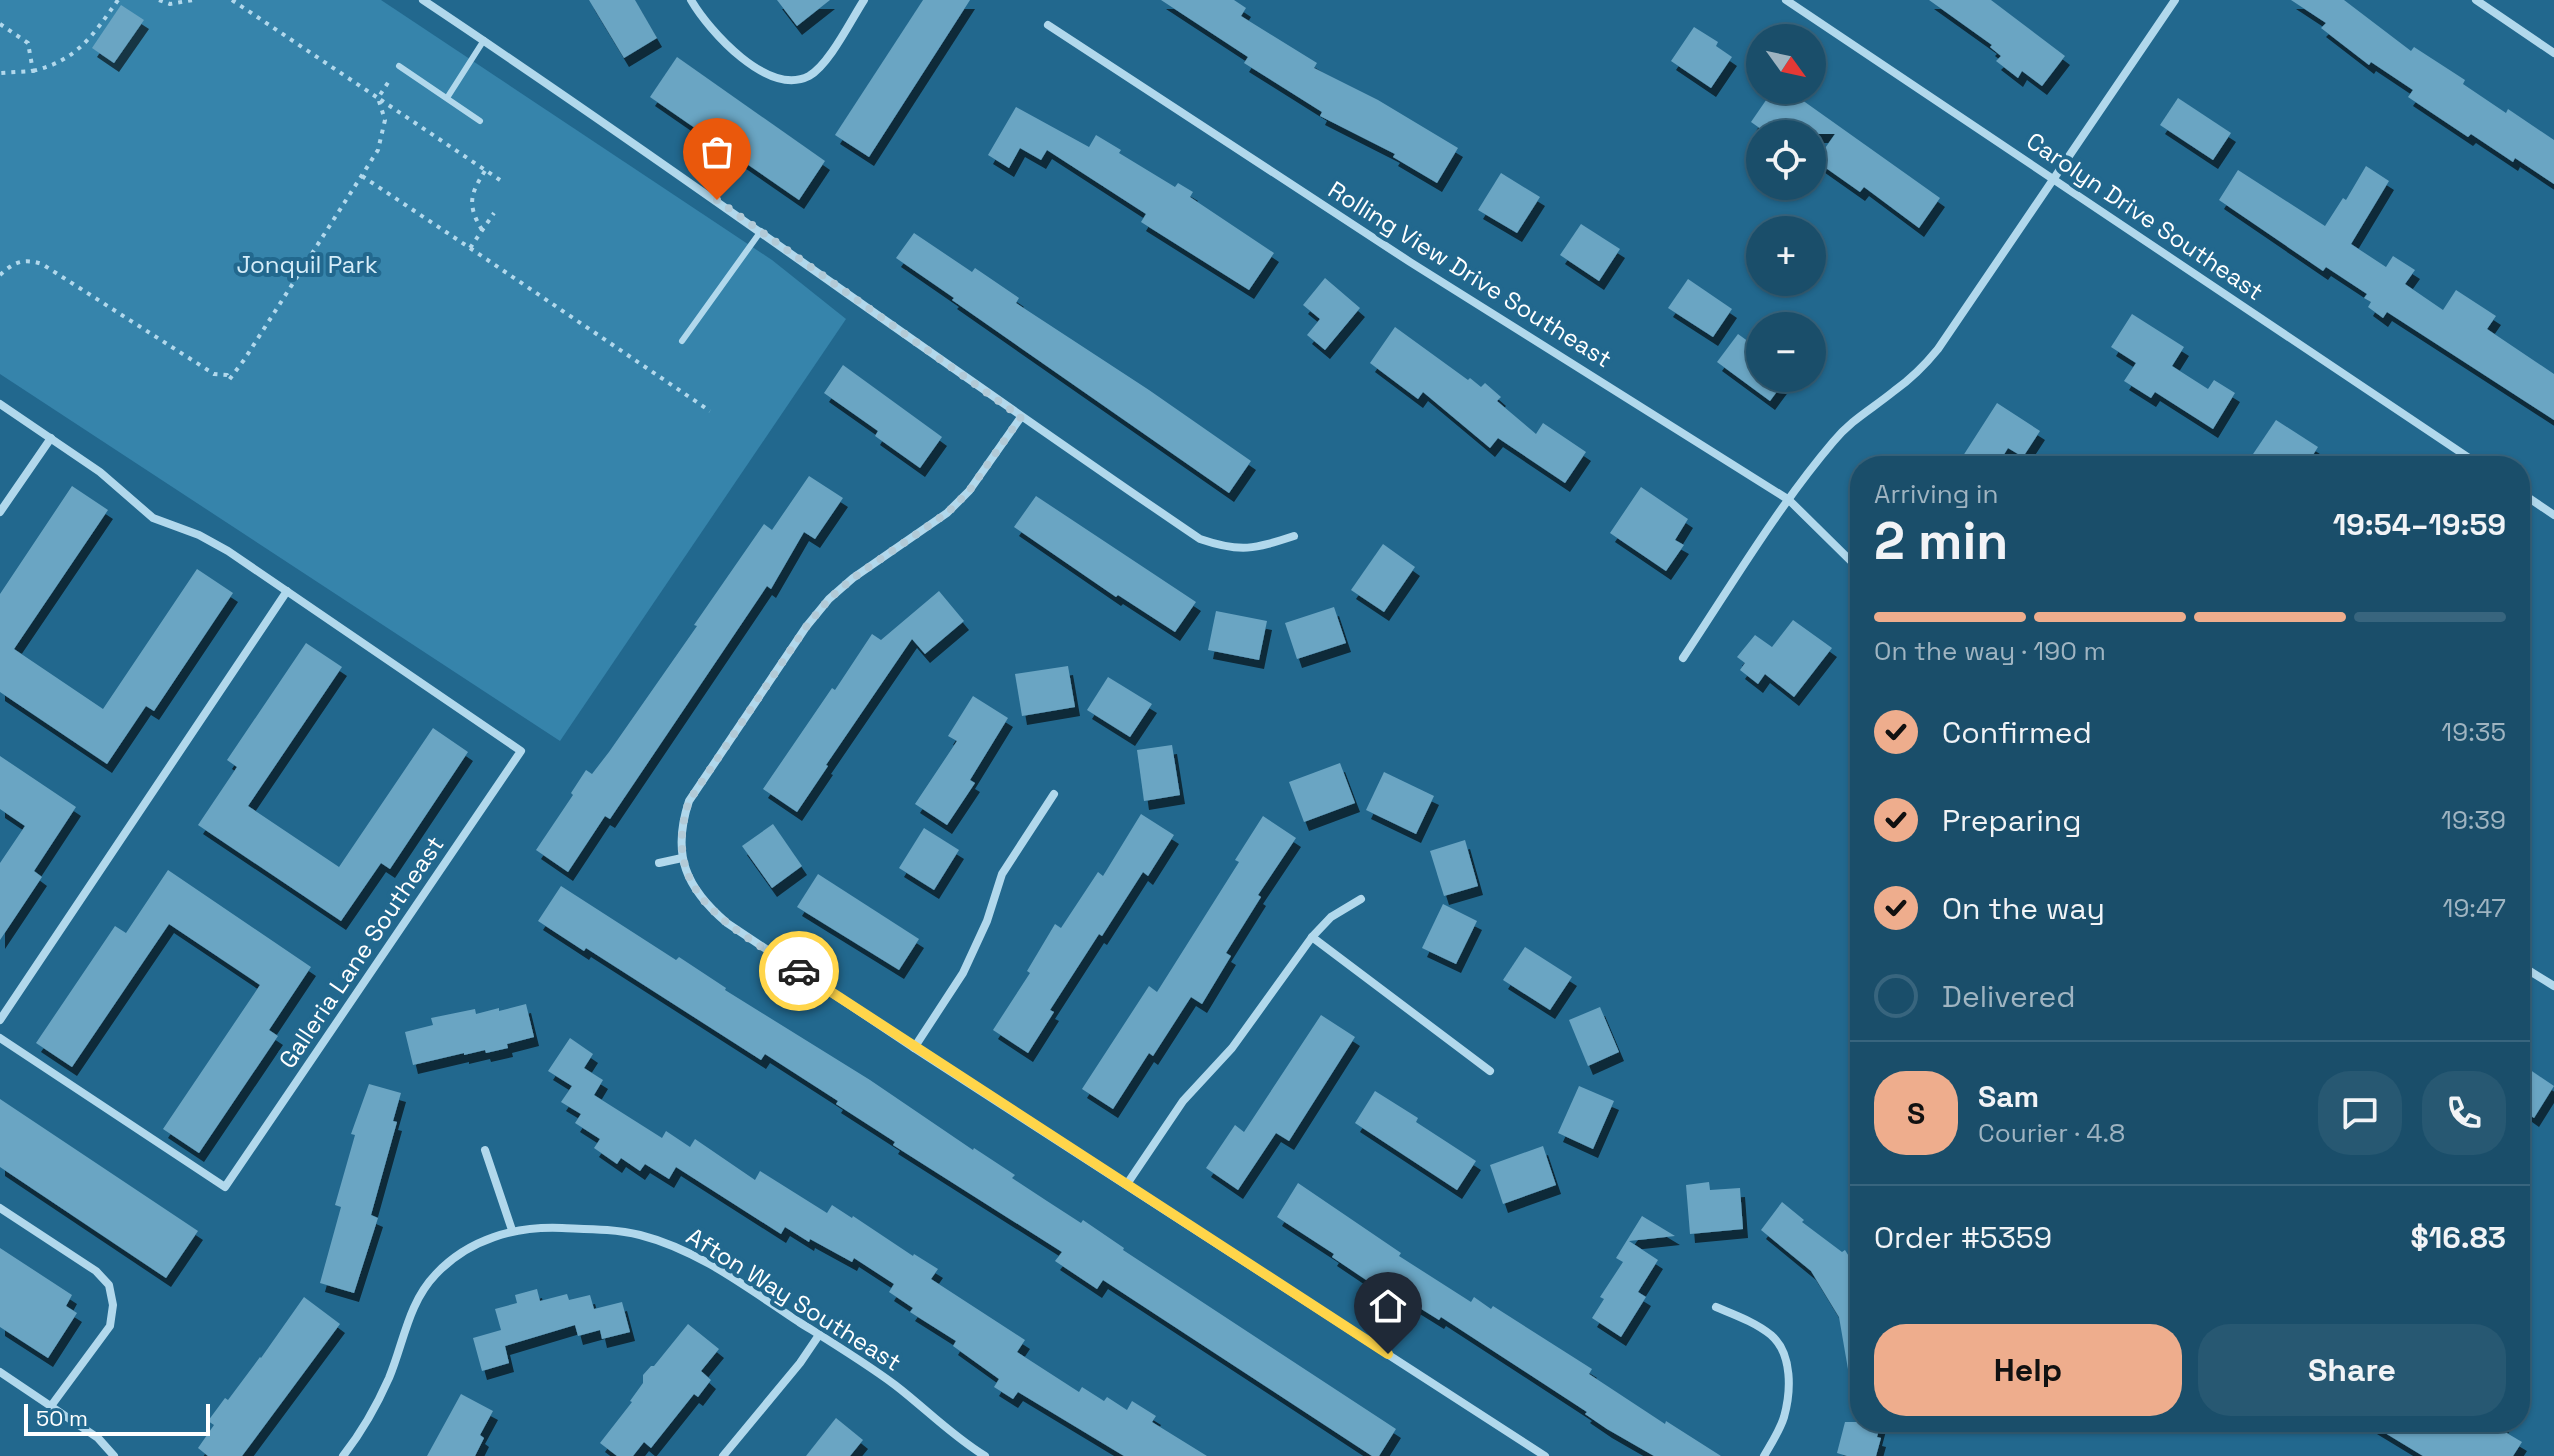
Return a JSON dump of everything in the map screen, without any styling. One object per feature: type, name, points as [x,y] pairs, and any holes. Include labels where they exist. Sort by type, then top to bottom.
[{"type":"street","points":[[423,0],[761,231],[1021,417],[1200,539],[1228,549],[1258,548],[1294,536]]},
{"type":"street","points":[[691,0],[704,22],[725,42],[769,75],[790,81],[809,75],[823,63],[864,0]]},
{"type":"street","name":"Carolyn Drive Southeast","points":[[1786,0],[2466,456]]},
{"type":"street","points":[[1683,658],[1789,500],[1849,425],[1920,370],[1938,349],[2175,0]]},
{"type":"street","points":[[2476,0],[2554,53]]},
{"type":"street","name":"Rolling View Drive Southeast","points":[[1048,25],[1410,262],[1789,500],[1850,560]]},
{"type":"street","name":"Galleria Lane Southeast","points":[[0,404],[100,472],[153,518],[212,542],[521,751],[225,1187],[0,1038]]},
{"type":"street","points":[[1021,417],[969,491],[923,531],[853,578],[829,599],[806,627],[689,801],[681,834],[682,858],[694,889],[704,904],[727,923],[914,1048],[1545,1456]]},
{"type":"street","points":[[0,512],[51,438]]},
{"type":"street","points":[[2530,499],[2554,515]]},
{"type":"street","points":[[0,1020],[287,591]]},
{"type":"street","points":[[914,1048],[963,973],[987,921],[1002,874],[1054,794]]},
{"type":"street","points":[[659,863],[682,858]]},
{"type":"street","points":[[1127,1184],[1183,1101],[1232,1048],[1312,937],[1331,917],[1361,899]]},
{"type":"street","points":[[1312,937],[1490,1071]]},
{"type":"street","points":[[2530,971],[2554,986]]},
{"type":"street","points":[[485,1150],[512,1230]]},
{"type":"street","points":[[0,1208],[96,1271],[109,1285],[113,1305],[110,1326],[51,1406]]},
{"type":"street","name":"Afton Way Southeast","points":[[343,1456],[356,1440],[389,1378],[409,1317],[421,1292],[437,1273],[459,1255],[512,1230],[538,1227],[611,1230],[640,1235],[701,1259],[892,1383],[967,1445],[985,1456]]},
{"type":"street","points":[[1716,1307],[1747,1320],[1774,1337],[1787,1361],[1789,1387],[1784,1419],[1764,1456]]},
{"type":"street","points":[[723,1456],[800,1363],[819,1335]]},
{"type":"street","points":[[0,1372],[98,1438],[114,1456]]},
{"type":"lane","points":[[447,98],[484,40]]},
{"type":"lane","points":[[399,66],[480,121]]},
{"type":"lane","points":[[682,341],[761,231]]},
{"type":"path","points":[[0,73],[33,71],[68,57],[89,41],[118,0]]},
{"type":"path","points":[[159,0],[170,4],[193,0]]},
{"type":"path","points":[[232,0],[500,180]]},
{"type":"path","points":[[0,24],[28,43],[33,71]]},
{"type":"path","points":[[378,98],[399,66]]},
{"type":"path","points":[[0,275],[20,261],[42,264],[214,374],[227,375],[229,380],[378,150],[385,120],[378,98]]},
{"type":"path","points":[[482,230],[471,206],[474,188],[485,171]]},
{"type":"path","points":[[362,176],[710,411]]},
{"type":"path","points":[[470,248],[494,213]]},
{"type":"green space","name":"Jonquil Park","points":[[0,0],[381,0],[772,260],[846,319],[560,741],[0,374]]},
{"type":"building","points":[[589,0],[635,0],[657,38],[624,58]]},
{"type":"building","points":[[777,0],[830,0],[797,26]]},
{"type":"building","points":[[923,0],[970,0],[869,157],[835,135]]},
{"type":"building","points":[[1161,0],[1234,0],[1246,8],[1241,16],[1317,63],[1314,68],[1378,100],[1458,148],[1437,183],[1393,157],[1395,154],[1320,116],[1322,112],[1244,63],[1248,57]]},
{"type":"building","points":[[1929,0],[1991,0],[2065,56],[2042,86],[2022,71],[2018,78],[1996,61],[2001,56],[1990,47],[1992,45]]},
{"type":"building","points":[[2291,0],[2344,0],[2411,51],[2414,47],[2465,80],[2463,84],[2506,113],[2508,109],[2554,140],[2554,184],[2515,158],[2513,162],[2471,134],[2468,137],[2408,97],[2413,90],[2371,62],[2369,65],[2321,28],[2326,23]]},
{"type":"building","points":[[121,5],[144,20],[114,63],[92,48]]},
{"type":"building","points":[[1694,27],[1718,42],[1716,46],[1732,57],[1711,88],[1671,61]]},
{"type":"building","points":[[677,57],[825,161],[799,200],[650,97]]},
{"type":"building","points":[[2178,98],[2231,133],[2213,160],[2160,125]]},
{"type":"building","points":[[1763,104],[1808,104],[1940,198],[1919,228],[1864,187],[1860,192],[1826,168],[1826,147],[1835,134],[1826,134],[1826,120],[1752,120]]},
{"type":"building","points":[[1016,107],[1089,147],[1096,135],[1175,187],[1178,183],[1193,192],[1190,197],[1274,253],[1249,290],[1141,222],[1146,214],[1047,150],[1041,160],[1020,148],[1009,168],[988,155]]},
{"type":"building","points":[[2366,166],[2389,181],[2351,244],[2386,267],[2393,256],[2415,270],[2405,284],[2443,310],[2456,290],[2496,316],[2487,329],[2554,374],[2554,420],[2387,312],[2383,318],[2368,307],[2371,302],[2364,298],[2367,294],[2326,267],[2323,271],[2219,200],[2238,170],[2325,226],[2343,198],[2346,200]]},
{"type":"building","points":[[1501,173],[1540,197],[1517,233],[1478,210]]},
{"type":"building","points":[[1581,224],[1620,249],[1599,281],[1560,255]]},
{"type":"building","points":[[914,233],[972,272],[975,268],[1019,298],[1016,303],[1251,461],[1229,493],[896,258]]},
{"type":"building","points":[[1325,278],[1360,308],[1325,350],[1307,335],[1320,319],[1303,305]]},
{"type":"building","points":[[1688,279],[1732,309],[1713,337],[1668,308]]},
{"type":"building","points":[[2132,314],[2184,347],[2172,366],[2208,389],[2214,380],[2235,393],[2213,429],[2155,392],[2151,398],[2124,381],[2136,363],[2111,347]]},
{"type":"building","points":[[1395,327],[1468,380],[1470,378],[1481,387],[1485,383],[1501,397],[1497,401],[1536,434],[1543,423],[1586,452],[1565,483],[1498,438],[1490,448],[1423,392],[1418,399],[1370,363]]},
{"type":"building","points":[[1738,334],[1746,340],[1746,383],[1717,362]]},
{"type":"building","points":[[843,365],[942,437],[920,468],[875,436],[878,431],[824,393]]},
{"type":"building","points":[[1758,392],[1777,392],[1770,401]]},
{"type":"building","points":[[1997,403],[2040,431],[2024,456],[2008,448],[2003,456],[1963,456]]},
{"type":"building","points":[[2276,420],[2318,447],[2312,456],[2252,456]]},
{"type":"building","points":[[809,476],[843,498],[815,539],[804,532],[771,589],[767,586],[610,819],[605,816],[568,872],[536,850],[586,770],[592,774],[609,752],[764,524],[772,530]]},
{"type":"building","points":[[72,486],[108,510],[14,649],[103,709],[197,569],[233,593],[154,711],[146,706],[107,764],[0,692],[0,594]]},
{"type":"building","points":[[1641,487],[1688,519],[1675,540],[1684,545],[1666,571],[1610,533]]},
{"type":"building","points":[[1036,496],[1196,602],[1175,632],[1118,595],[1116,597],[1014,527]]},
{"type":"building","points":[[1383,544],[1415,567],[1384,612],[1351,590]]},
{"type":"building","points":[[939,591],[964,621],[925,654],[912,639],[797,812],[763,789],[872,634],[881,640]]},
{"type":"building","points":[[1334,607],[1346,643],[1297,659],[1285,623]]},
{"type":"building","points":[[1216,611],[1267,621],[1259,660],[1208,650]]},
{"type":"building","points":[[1793,620],[1832,648],[1794,697],[1765,674],[1758,684],[1740,670],[1745,663],[1737,657],[1755,635],[1772,647]]},
{"type":"building","points":[[306,643],[342,667],[248,806],[339,867],[433,728],[468,752],[390,869],[381,863],[341,921],[198,825],[237,767],[227,760]]},
{"type":"building","points":[[1068,666],[1075,707],[1022,716],[1015,674]]},
{"type":"building","points":[[1108,677],[1152,704],[1130,737],[1087,710]]},
{"type":"building","points":[[973,696],[1008,718],[970,780],[975,783],[947,825],[915,804],[957,741],[948,736]]},
{"type":"building","points":[[1172,745],[1180,795],[1144,801],[1137,750]]},
{"type":"building","points":[[0,756],[76,807],[34,871],[42,877],[0,940],[0,863],[25,826],[0,809]]},
{"type":"building","points":[[1340,763],[1355,803],[1304,822],[1289,782]]},
{"type":"building","points":[[1384,772],[1434,796],[1416,834],[1366,810]]},
{"type":"building","points":[[1141,814],[1174,835],[1148,876],[1143,872],[1102,936],[1099,934],[1050,1010],[1054,1012],[1028,1053],[993,1030],[1030,973],[1027,971],[1055,924],[1061,928],[1098,872],[1103,876]]},
{"type":"building","points":[[1263,816],[1296,838],[1258,895],[1261,897],[1226,953],[1231,956],[1202,1004],[1191,997],[1153,1056],[1149,1053],[1113,1109],[1082,1089],[1149,986],[1157,992],[1239,862],[1235,860]]},
{"type":"building","points":[[773,824],[802,866],[772,888],[742,846]]},
{"type":"building","points":[[924,828],[959,850],[934,890],[899,868]]},
{"type":"building","points":[[1465,840],[1478,886],[1444,896],[1430,851]]},
{"type":"building","points":[[168,870],[311,967],[269,1030],[278,1036],[199,1153],[163,1129],[260,985],[169,924],[72,1067],[36,1043],[115,926],[126,933]]},
{"type":"building","points":[[818,874],[919,939],[899,970],[797,907]]},
{"type":"building","points":[[561,886],[676,960],[679,957],[725,990],[870,1080],[1015,1175],[1012,1178],[1081,1223],[1083,1220],[1123,1250],[1396,1429],[1379,1456],[1372,1456],[1103,1280],[1097,1289],[1055,1261],[1062,1252],[893,1145],[895,1142],[836,1104],[838,1101],[765,1054],[761,1060],[586,948],[584,951],[538,921]]},
{"type":"building","points":[[1443,904],[1477,921],[1456,964],[1422,948]]},
{"type":"building","points":[[1525,947],[1572,977],[1550,1010],[1503,980]]},
{"type":"building","points":[[526,1004],[534,1037],[507,1044],[508,1048],[486,1053],[485,1050],[464,1053],[413,1065],[405,1032],[433,1025],[431,1018],[475,1009],[476,1014],[499,1008],[499,1011]]},
{"type":"building","points":[[1600,1007],[1619,1052],[1588,1066],[1569,1020]]},
{"type":"building","points":[[1321,1015],[1355,1037],[1289,1141],[1276,1133],[1238,1190],[1206,1168],[1235,1125],[1244,1132]]},
{"type":"building","points":[[570,1038],[593,1054],[584,1068],[603,1080],[594,1095],[662,1138],[666,1131],[690,1147],[695,1139],[755,1180],[760,1171],[827,1213],[832,1205],[853,1216],[938,1269],[931,1279],[1025,1340],[1017,1352],[1079,1392],[1082,1387],[1104,1401],[1107,1397],[1127,1410],[1132,1401],[1156,1416],[1152,1422],[1207,1456],[1124,1456],[1018,1392],[1013,1399],[994,1387],[999,1379],[953,1346],[956,1341],[910,1312],[913,1308],[889,1292],[894,1284],[854,1258],[852,1262],[785,1227],[781,1234],[676,1167],[669,1179],[645,1164],[640,1171],[621,1158],[617,1164],[594,1148],[600,1139],[575,1123],[581,1114],[561,1102],[572,1086],[548,1071]]},
{"type":"building","points":[[2530,1070],[2554,1086],[2534,1118],[2530,1115]]},
{"type":"building","points":[[369,1084],[401,1093],[393,1121],[397,1122],[371,1215],[378,1218],[354,1293],[320,1283],[341,1207],[335,1205],[355,1135],[351,1134]]},
{"type":"building","points":[[1579,1086],[1614,1101],[1593,1149],[1558,1133]]},
{"type":"building","points":[[1375,1091],[1476,1161],[1457,1190],[1355,1123]]},
{"type":"building","points":[[0,1099],[198,1231],[166,1278],[0,1167]]},
{"type":"building","points":[[1543,1146],[1556,1185],[1503,1204],[1490,1165]]},
{"type":"building","points":[[1709,1182],[1710,1190],[1740,1188],[1743,1229],[1690,1234],[1686,1185]]},
{"type":"building","points":[[1298,1183],[1401,1253],[1399,1256],[1471,1302],[1474,1297],[1491,1309],[1493,1306],[1592,1369],[1589,1374],[1665,1424],[1666,1421],[1721,1456],[1654,1456],[1607,1429],[1585,1414],[1587,1412],[1441,1317],[1439,1320],[1381,1284],[1378,1288],[1332,1257],[1334,1254],[1277,1217]]},
{"type":"building","points":[[1782,1202],[1804,1220],[1802,1222],[1842,1252],[1845,1250],[1850,1258],[1850,1375],[1839,1317],[1811,1271],[1761,1230]]},
{"type":"building","points":[[1642,1216],[1675,1236],[1629,1241],[1658,1260],[1638,1292],[1646,1297],[1621,1337],[1592,1318],[1604,1299],[1600,1297],[1623,1262],[1616,1258]]},
{"type":"building","points":[[0,1248],[72,1295],[66,1306],[77,1313],[48,1358],[0,1327]]},
{"type":"building","points":[[537,1289],[540,1301],[567,1294],[569,1300],[590,1295],[594,1309],[622,1302],[630,1332],[602,1339],[600,1330],[578,1336],[575,1325],[505,1346],[509,1363],[482,1371],[473,1338],[501,1330],[495,1309],[517,1303],[515,1295]]},
{"type":"building","points":[[304,1297],[340,1324],[242,1456],[208,1456],[198,1448],[214,1425],[208,1421],[261,1358]]},
{"type":"building","points":[[688,1324],[719,1349],[701,1371],[711,1380],[698,1397],[694,1394],[651,1448],[644,1442],[633,1456],[617,1456],[600,1443],[632,1402],[643,1383],[643,1375]]},
{"type":"building","points":[[461,1394],[493,1411],[480,1435],[484,1438],[475,1456],[427,1456]]},
{"type":"building","points":[[836,1418],[863,1440],[850,1456],[806,1456]]},
{"type":"building","points":[[1845,1422],[1850,1422],[1850,1432],[1878,1432],[1877,1437],[1881,1438],[1876,1456],[1837,1453]]},
{"type":"building","points":[[2383,1432],[2505,1432],[2522,1442],[2513,1456],[2423,1456]]},
{"type":"way so far","points":[[717,200],[1021,417],[969,491],[947,513],[853,578],[829,599],[806,627],[689,801],[681,834],[682,858],[694,889],[704,904],[727,923],[799,971]]},
{"type":"route","points":[[799,971],[1388,1354]]}]
